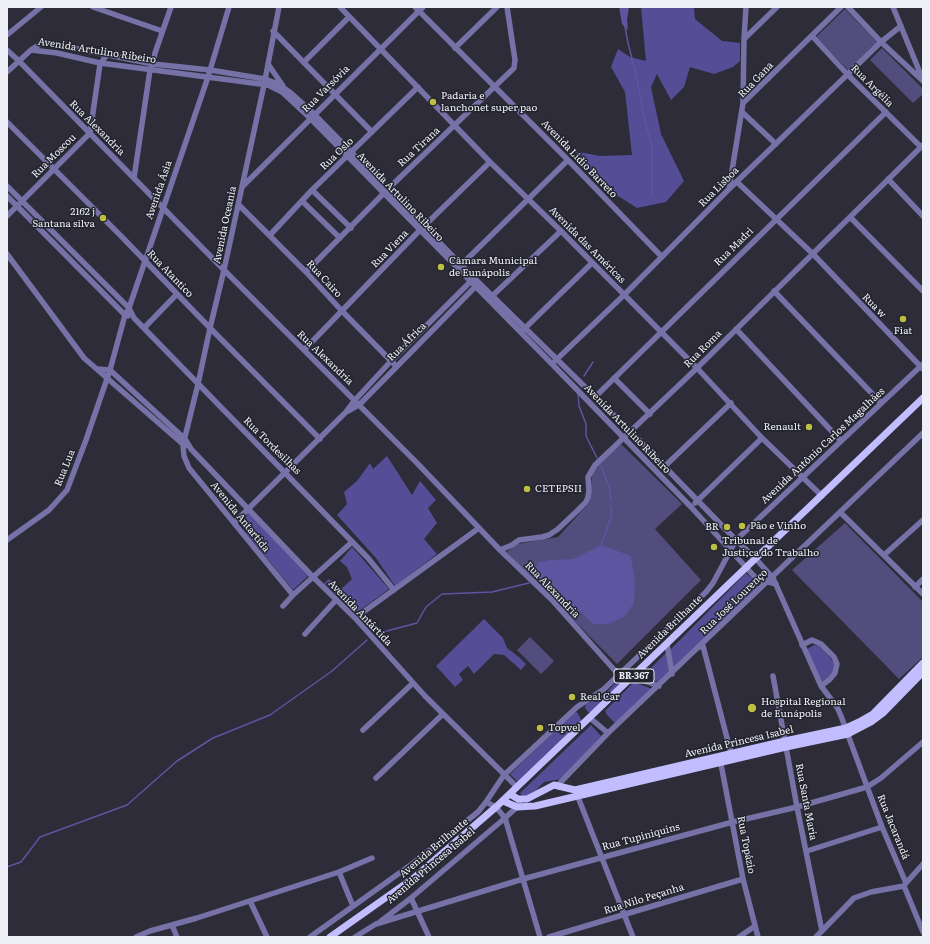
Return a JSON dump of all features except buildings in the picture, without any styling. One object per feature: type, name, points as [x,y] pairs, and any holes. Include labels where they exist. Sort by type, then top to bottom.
[{"type":"main road","name":"Avenida Brilhante","points":[[330,937],[416,877],[503,801],[923,398]]},
{"type":"main road","name":"Avenida Princesa Isabel","points":[[847,731],[873,714],[923,663]]},
{"type":"main road","name":"Avenida Princesa Isabel","points":[[562,799],[576,793],[608,785],[847,731],[871,722],[883,714],[923,672]]},
{"type":"main road","points":[[503,801],[517,807],[535,806],[562,799],[560,786],[552,785],[527,799],[514,798],[510,794]]},
{"type":"main road","name":"Avenida Princesa Isabel","points":[[560,786],[576,793]]},
{"type":"main road","points":[[545,789],[545,795],[548,802]]},
{"type":"street","points":[[7,35],[41,7]]},
{"type":"street","points":[[93,7],[162,31]]},
{"type":"street","points":[[134,178],[150,70],[171,7]]},
{"type":"street","name":"Avenida Ásia","points":[[106,378],[110,370],[125,315],[129,308],[208,77],[229,7]]},
{"type":"street","name":"Avenida Oceania","points":[[184,442],[243,186],[279,7]]},
{"type":"street","name":"Avenida das Américas","points":[[340,7],[456,125],[490,162],[697,368],[762,438],[822,496]]},
{"type":"street","points":[[455,48],[497,7]]},
{"type":"street","name":"Rua Tirana","points":[[306,272],[386,191],[512,72],[516,60],[507,7]]},
{"type":"street","points":[[743,103],[746,7]]},
{"type":"street","points":[[744,39],[777,7]]},
{"type":"street","name":"Rua Gana","points":[[730,189],[743,103],[841,7]]},
{"type":"street","points":[[848,7],[881,42],[923,81]]},
{"type":"street","points":[[893,7],[923,81]]},
{"type":"street","name":"Avenida Lídio Barreto","points":[[419,8],[455,48],[568,160],[662,257]]},
{"type":"street","name":"Rua Varsóvia","points":[[243,186],[419,8]]},
{"type":"street","points":[[304,62],[349,17]]},
{"type":"street","name":"Rua Lisboa","points":[[552,364],[881,42],[901,26]]},
{"type":"street","points":[[273,31],[372,132]]},
{"type":"street","name":"Rua Argélia","points":[[812,36],[848,75],[922,146]]},
{"type":"street","name":"Avenida Artulino Ribeiro","points":[[31,50],[43,42],[153,64],[210,70],[285,88],[472,280],[525,328],[631,432],[756,559],[773,578],[802,645]]},
{"type":"street","name":"Rua Alexandria","points":[[7,50],[224,270],[357,402],[500,550],[552,600],[626,683]]},
{"type":"street","points":[[7,72],[31,50]]},
{"type":"street","name":"Avenida Artulino Ribeiro","points":[[31,50],[57,53],[100,63],[150,70],[264,82],[282,92],[312,116]]},
{"type":"street","points":[[100,63],[107,55]]},
{"type":"street","name":"Rua Moscou","points":[[7,216],[90,133],[100,63]]},
{"type":"street","points":[[268,64],[285,88]]},
{"type":"street","name":"Rua Oslo","points":[[270,235],[312,190],[418,87]]},
{"type":"street","points":[[742,112],[776,144]]},
{"type":"street","name":"Rua Madri","points":[[595,397],[886,112]]},
{"type":"street","name":"Rua Atantico","points":[[7,122],[320,439]]},
{"type":"street","name":"Rua Roma","points":[[500,550],[519,540],[542,537],[549,535],[558,529],[586,502],[589,491],[588,477],[595,465],[650,414],[922,146]]},
{"type":"street","points":[[461,265],[568,160]]},
{"type":"street","name":"Rua Viena","points":[[304,350],[422,228],[490,162]]},
{"type":"street","points":[[888,179],[923,216]]},
{"type":"street","name":"Rua w","points":[[737,182],[813,254],[922,367]]},
{"type":"street","name":"Rua Tordesilhas","points":[[7,186],[129,308],[134,318],[286,472],[368,558],[394,590]]},
{"type":"street","points":[[312,190],[351,228]]},
{"type":"street","name":"Rua Tordesilhas","points":[[7,196],[125,315],[134,318]]},
{"type":"street","points":[[302,201],[340,238]]},
{"type":"street","name":"Rua Cairo","points":[[239,204],[396,366]]},
{"type":"street","points":[[850,217],[923,291]]},
{"type":"street","name":"Avenida Artulino Ribeiro","points":[[422,228],[461,265],[472,280]]},
{"type":"street","points":[[491,298],[561,231]]},
{"type":"street","name":"Avenida Antártida","points":[[7,254],[79,353],[106,378],[184,442]]},
{"type":"street","points":[[520,332],[592,263]]},
{"type":"street","name":"Rua África","points":[[357,402],[390,361],[472,280]]},
{"type":"street","name":"Rua África","points":[[234,523],[477,285]]},
{"type":"street","points":[[774,292],[881,403]]},
{"type":"street","points":[[144,328],[177,294]]},
{"type":"street","name":"Avenida Artulino Ribeiro","points":[[491,298],[520,332],[691,507],[732,550],[754,576],[768,583]]},
{"type":"street","points":[[736,329],[841,441]]},
{"type":"street","name":"Avenida Antônio Carlos Magalhães","points":[[736,540],[881,403],[922,367]]},
{"type":"street","points":[[98,369],[110,370]]},
{"type":"street","name":"Avenida Antártida","points":[[110,370],[191,449],[313,577],[355,618],[413,683],[517,787]]},
{"type":"street","name":"Rua Lua","points":[[7,540],[54,505],[67,490],[86,440],[106,378]]},
{"type":"street","points":[[614,378],[650,414]]},
{"type":"street","points":[[665,466],[731,403]]},
{"type":"street","name":"Rua José Lourenço","points":[[560,786],[608,733],[768,583],[923,433]]},
{"type":"street","points":[[691,507],[762,438]]},
{"type":"street","name":"Avenida Antartida","points":[[184,442],[184,456],[190,468],[293,595]]},
{"type":"street","points":[[840,512],[923,594]]},
{"type":"street","points":[[884,556],[923,520]]},
{"type":"street","points":[[355,618],[479,528]]},
{"type":"street","points":[[310,937],[377,890],[478,812],[504,775],[577,707],[604,689],[711,587],[736,540]]},
{"type":"street","points":[[283,606],[293,595],[352,542]]},
{"type":"street","points":[[915,587],[923,579]]},
{"type":"street","points":[[768,583],[776,584]]},
{"type":"street","points":[[305,634],[336,600]]},
{"type":"street","points":[[802,645],[812,640],[821,644],[834,657],[837,664],[835,673],[830,680],[821,686]]},
{"type":"street","points":[[667,644],[672,674]]},
{"type":"street","name":"Rua Jacarandá","points":[[802,645],[821,686],[837,707],[923,932]]},
{"type":"street","points":[[700,646],[703,646],[732,757]]},
{"type":"street","name":"Rua Santa Maria","points":[[773,676],[822,931]]},
{"type":"street","points":[[633,677],[659,686]]},
{"type":"street","points":[[363,730],[413,683]]},
{"type":"street","points":[[376,778],[443,714]]},
{"type":"street","points":[[590,718],[608,733]]},
{"type":"street","name":"Rua Tupiniquins","points":[[355,937],[376,924],[523,879],[733,822],[797,807],[867,787],[881,778],[923,742]]},
{"type":"street","name":"Rua Topázio","points":[[720,760],[743,879],[758,937]]},
{"type":"street","points":[[576,793],[633,937]]},
{"type":"street","name":"Avenida Princesa Isabel","points":[[376,924],[411,898],[505,818],[517,807],[521,799]]},
{"type":"street","points":[[486,802],[496,807],[505,818],[540,937]]},
{"type":"street","points":[[807,851],[882,827]]},
{"type":"street","points":[[136,937],[150,930],[172,925],[339,872],[372,858]]},
{"type":"street","points":[[816,937],[854,898],[871,892],[905,884],[923,864]]},
{"type":"street","points":[[339,872],[353,906]]},
{"type":"street","name":"Rua Nilo Peçanha","points":[[549,937],[743,879]]},
{"type":"street","points":[[411,898],[428,937]]},
{"type":"street","points":[[250,901],[267,937]]},
{"type":"street","points":[[172,925],[177,937]]},
{"type":"street","points":[[740,937],[755,926]]},
{"type":"shaded area","points":[[619,7],[629,7],[627,20],[628,30],[622,24]]},
{"type":"shaded area","points":[[641,7],[694,7],[695,19],[722,41],[740,43],[740,61],[733,67],[714,74],[690,67],[684,87],[671,100],[657,74],[651,87],[661,134],[684,181],[666,202],[637,208],[618,196],[594,174],[574,151],[600,156],[632,155],[625,92],[611,67],[618,49],[630,57],[646,61]]},
{"type":"shaded area","points":[[845,9],[878,43],[849,71],[816,37]]},
{"type":"shaded area","points":[[882,48],[923,89],[923,94],[913,103],[870,60]]},
{"type":"shaded area","points":[[621,444],[682,504],[655,529],[701,580],[617,664],[506,552],[518,544],[558,537],[589,503],[593,467]]},
{"type":"shaded area","points":[[387,456],[412,495],[420,481],[436,500],[428,508],[437,523],[424,539],[437,554],[395,586],[376,558],[337,515],[347,504],[344,492],[357,481],[370,463],[373,469]]},
{"type":"shaded area","points":[[248,511],[308,576],[293,590],[247,534],[245,520]]},
{"type":"shaded area","points":[[845,523],[923,602],[923,657],[899,679],[792,570]]},
{"type":"shaded area","points":[[601,545],[631,556],[635,582],[634,603],[624,617],[608,624],[593,624],[582,613],[564,601],[538,579],[534,572],[539,562],[573,559]]},
{"type":"shaded area","points":[[352,547],[389,589],[356,613],[324,583],[329,579],[340,590],[352,579],[347,567],[340,561]]},
{"type":"shaded area","points":[[746,573],[759,587],[673,668],[670,650]]},
{"type":"shaded area","points":[[484,619],[503,638],[507,648],[526,664],[521,670],[504,655],[494,654],[474,674],[468,666],[459,674],[463,680],[455,687],[436,666]]},
{"type":"shaded area","points":[[530,637],[554,661],[541,674],[517,650]]},
{"type":"shaded area","points":[[814,645],[819,646],[835,664],[834,670],[821,682],[807,649]]},
{"type":"shaded area","points":[[666,653],[669,672],[658,682],[642,677]]},
{"type":"shaded area","points":[[618,680],[622,684],[591,712],[588,712],[585,708],[586,704],[608,691]]},
{"type":"shaded area","points":[[634,682],[652,689],[615,723],[605,711]]},
{"type":"shaded area","points":[[577,712],[582,721],[518,782],[510,774],[573,713]]},
{"type":"shaded area","points":[[591,725],[601,736],[561,779],[544,782],[526,797],[520,793]]},
{"type":"waterway","points":[[625,27],[652,147],[652,197]]},
{"type":"waterway","points":[[584,376],[593,362]]},
{"type":"waterway","points":[[578,394],[579,406],[586,424],[586,436],[597,458]]},
{"type":"waterway","points":[[601,466],[610,489],[611,501]]},
{"type":"waterway","points":[[601,545],[612,515],[611,506]]},
{"type":"waterway","points":[[379,633],[417,623],[426,607],[442,594],[492,592],[529,583]]},
{"type":"waterway","points":[[7,867],[21,862],[40,837],[127,805],[177,761],[213,738],[270,715],[332,671],[367,640]]},
{"type":"place","name":"Padaria e lanchonet super pao","points":[[433,102]]},
{"type":"place","name":"2162 j Santana silva","points":[[103,218]]},
{"type":"place","name":"Câmara Municipal de Eunápolis","points":[[441,267]]},
{"type":"place","name":"Fiat","points":[[903,319]]},
{"type":"place","name":"Renault","points":[[809,427]]},
{"type":"place","name":"CETEPSII","points":[[527,489]]},
{"type":"place","name":"Pão e Vinho","points":[[742,526]]},
{"type":"place","name":"BR","points":[[727,527]]},
{"type":"place","name":"Tribunal de Justi;ca do Trabalho","points":[[714,547]]},
{"type":"place","name":"Real Car","points":[[572,697]]},
{"type":"place","name":"Hospital Regional de Eunápolis","points":[[752,708]]},
{"type":"place","name":"Topvel","points":[[540,728]]}]
